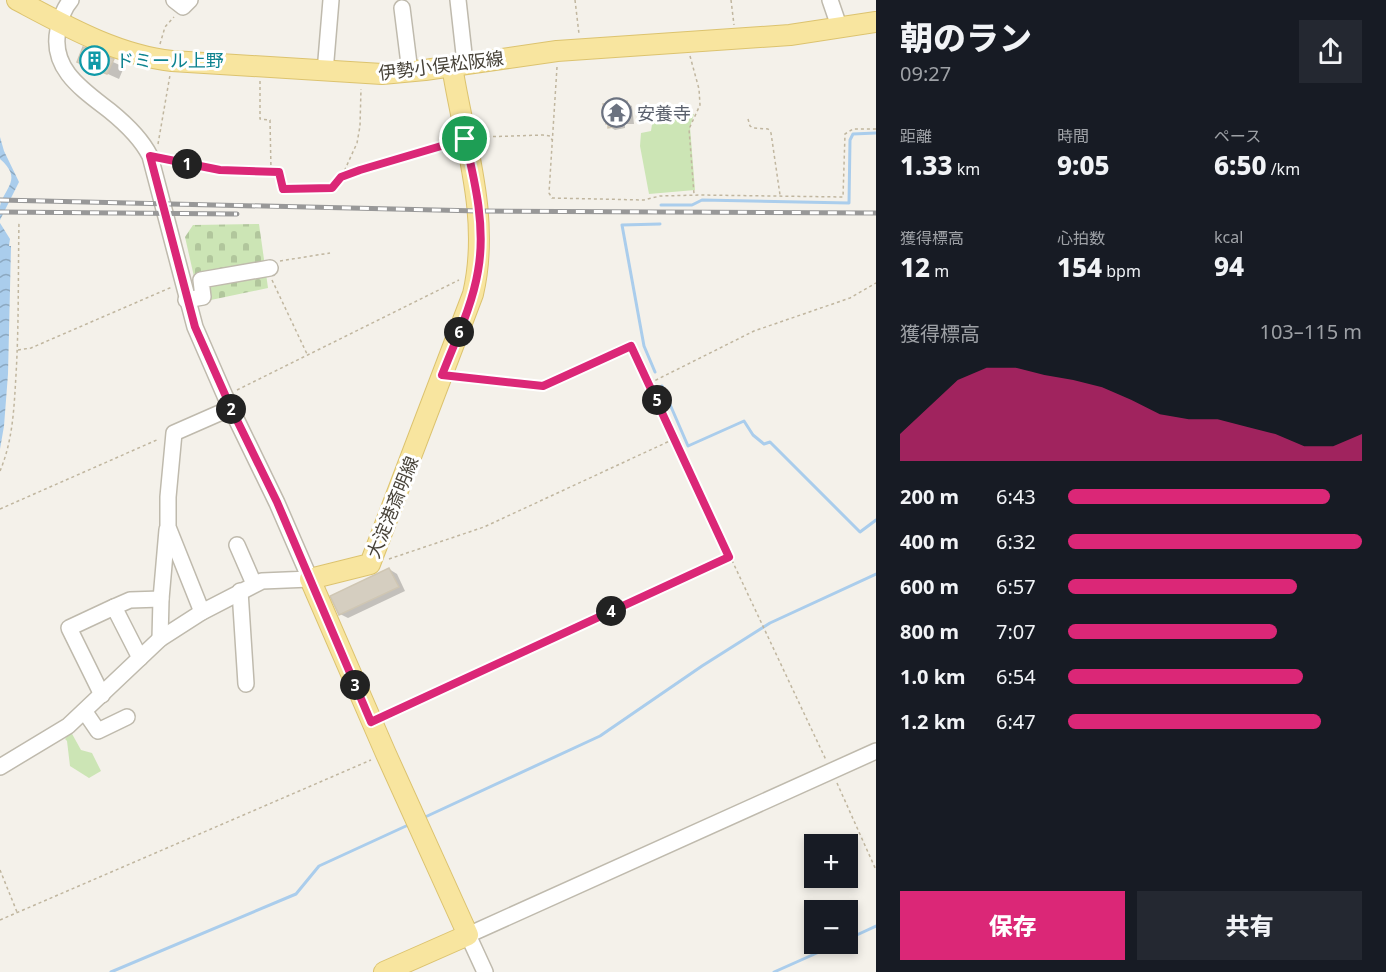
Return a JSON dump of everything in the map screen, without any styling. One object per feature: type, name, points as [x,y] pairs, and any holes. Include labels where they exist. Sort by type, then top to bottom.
[{"type":"main road","name":"伊勢小俣松阪線","points":[[17,0],[60,23],[121,50],[164,60],[362,74],[410,72],[557,51],[790,35],[876,22]]},
{"type":"main road","name":"大淀港斎明線","points":[[310,579],[370,564],[469,307],[478,270],[480,238],[478,206],[465,139],[459,65]]},
{"type":"main road","points":[[310,579],[371,722],[468,935],[384,972]]},
{"type":"street","points":[[0,767],[68,726],[160,639],[202,612],[247,587],[278,579],[310,579],[257,459],[205,352],[186,300],[150,156],[136,135],[82,90],[66,72],[56,46],[64,9],[71,0]]},
{"type":"street","points":[[325,72],[331,0]]},
{"type":"street","points":[[458,0],[459,65]]},
{"type":"street","points":[[831,0],[840,28]]},
{"type":"street","points":[[402,8],[410,72]]},
{"type":"street","points":[[186,300],[203,297],[201,280],[270,268]]},
{"type":"street","points":[[160,639],[174,433],[228,402]]},
{"type":"street","points":[[168,527],[202,612]]},
{"type":"street","points":[[237,544],[247,587],[246,684]]},
{"type":"street","points":[[102,695],[69,628],[130,600],[161,599]]},
{"type":"street","points":[[114,607],[140,658]]},
{"type":"street","points":[[85,712],[98,731],[128,717]]},
{"type":"street","points":[[485,972],[468,935],[876,751]]},
{"type":"path","points":[[575,0],[580,50]]},
{"type":"path","points":[[732,0],[735,38]]},
{"type":"path","points":[[182,2],[165,27],[159,142],[150,156],[220,170],[279,172],[283,189],[332,188],[341,177],[357,143],[362,74]]},
{"type":"path","points":[[688,42],[700,105],[689,129],[694,195]]},
{"type":"path","points":[[557,51],[557,96],[549,193],[552,198],[644,200],[660,196],[694,195],[843,197],[844,134],[853,129],[876,129]]},
{"type":"path","points":[[260,66],[260,119],[270,120],[271,171]]},
{"type":"path","points":[[748,119],[753,128],[768,129],[771,133],[780,196]]},
{"type":"path","points":[[341,177],[465,139],[543,135],[550,136],[552,141]]},
{"type":"path","points":[[0,471],[7,454],[12,430],[17,350],[19,221]]},
{"type":"path","points":[[308,355],[273,285],[269,263],[330,253]]},
{"type":"path","points":[[228,402],[308,355],[478,270]]},
{"type":"path","points":[[17,350],[31,348],[182,283]]},
{"type":"path","points":[[649,384],[754,331],[850,298],[876,283]]},
{"type":"path","points":[[442,375],[543,386],[631,346],[876,870]]},
{"type":"path","points":[[0,509],[174,433]]},
{"type":"path","points":[[370,564],[484,527],[675,438]]},
{"type":"path","points":[[371,722],[729,557]]},
{"type":"path","points":[[0,920],[386,754]]},
{"type":"path","points":[[0,870],[17,912]]},
{"type":"green space","points":[[694,114],[690,127],[695,190],[649,194],[640,146],[641,133],[651,131],[653,118]]},
{"type":"green space","points":[[259,224],[268,288],[206,301],[195,281],[185,237],[193,225]]},
{"type":"green space","points":[[71,732],[81,750],[92,753],[101,771],[89,778],[70,766],[65,739]]},
{"type":"water","points":[[0,137],[19,182],[0,220],[0,206],[11,178],[7,166],[0,159]]},
{"type":"water","points":[[0,223],[10,239],[9,246],[11,246],[8,374],[0,449]]},
{"type":"building","name":"ドミール上野","points":[[83,47],[114,59],[107,74],[77,62]]},
{"type":"building","name":"安養寺","points":[[627,101],[629,121],[620,122],[621,126],[608,128],[603,104]]},
{"type":"building","points":[[389,568],[399,587],[339,615],[330,596]]},
{"type":"waterway","points":[[661,205],[692,205],[702,200],[849,203],[850,140],[853,134],[876,133]]},
{"type":"waterway","points":[[655,372],[644,346],[622,225],[660,224]]},
{"type":"waterway","points":[[662,386],[688,446],[744,421],[753,435],[764,444],[770,442],[860,532],[876,520]]},
{"type":"waterway","points":[[423,818],[600,736],[702,666],[770,623],[876,574]]},
{"type":"waterway","points":[[111,972],[296,894],[319,866],[406,826]]},
{"type":"waterway","points":[[858,934],[876,926]]},
{"type":"waterway","points":[[774,972],[814,954]]},
{"type":"railway","points":[[0,200],[479,211],[876,213]]},
{"type":"railway","points":[[0,212],[237,214]]},
{"type":"place","name":"ドミール上野","points":[[95,60]]},
{"type":"place","name":"安養寺","points":[[616,113]]},
{"type":"route","points":[[465,139],[478,206],[480,238],[478,270],[469,307],[442,375],[543,386],[631,346],[729,557],[371,722],[277,502],[195,327],[150,156],[220,170],[279,172],[283,189],[323,190],[332,188],[341,177],[360,170],[465,139]]}]
